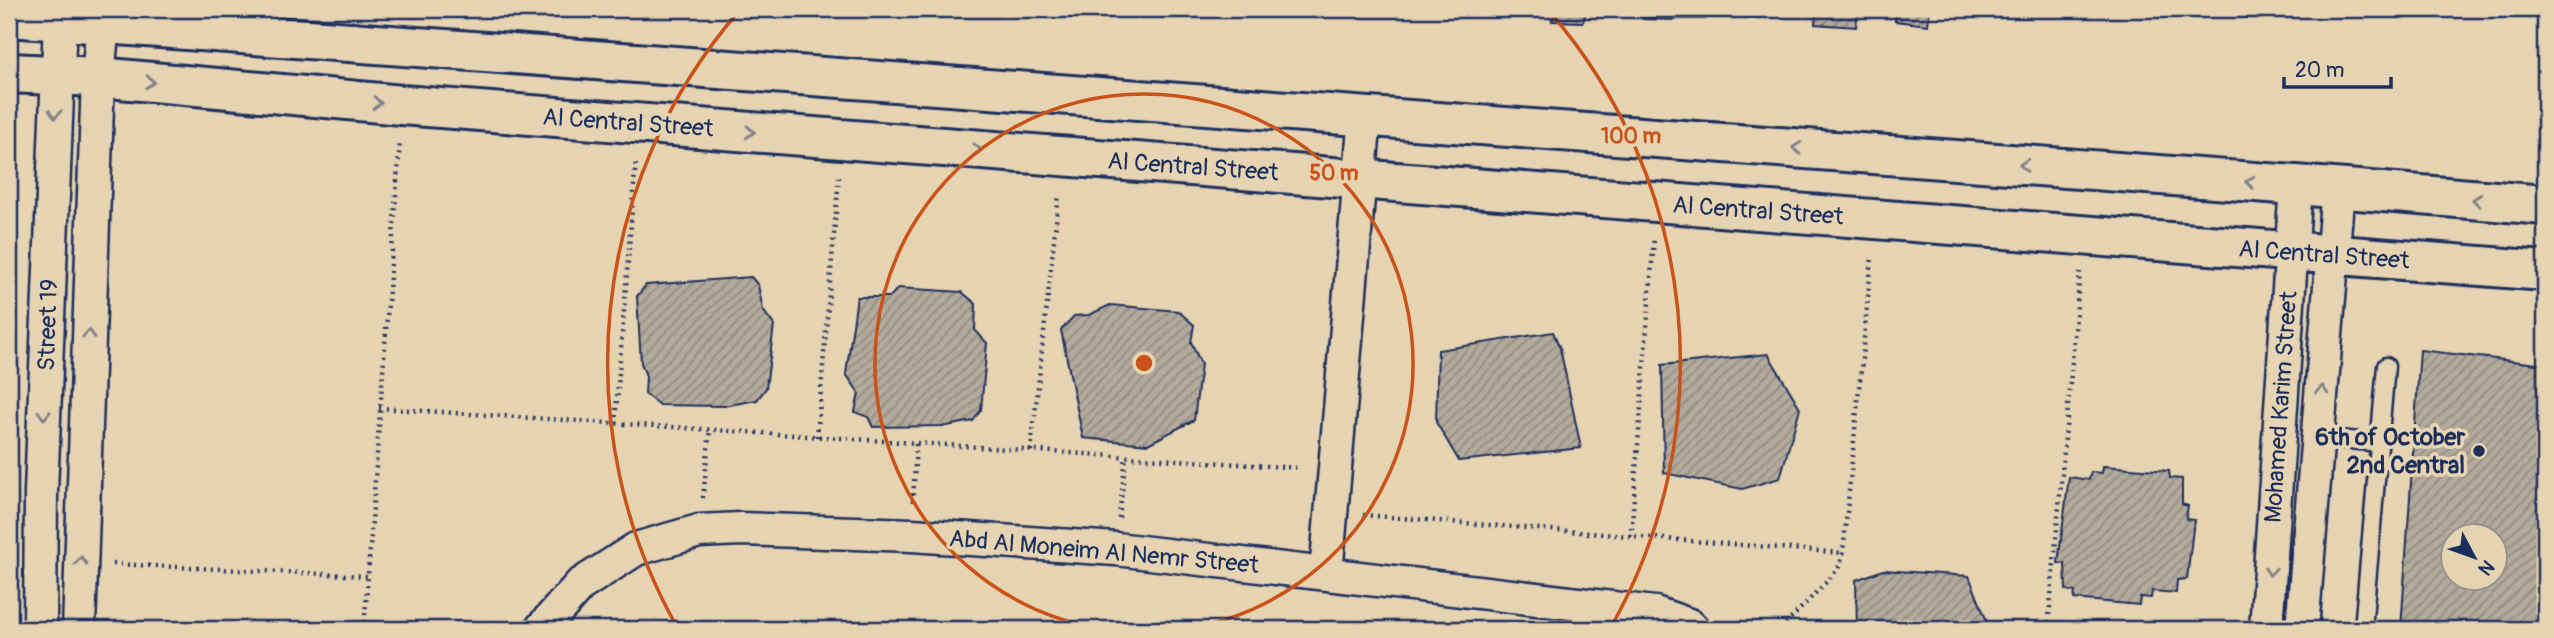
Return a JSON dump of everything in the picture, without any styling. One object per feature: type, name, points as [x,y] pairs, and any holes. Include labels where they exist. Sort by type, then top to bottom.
[{"type":"street","points":[[9,17],[2545,205]]},
{"type":"street","name":"Street 19","points":[[40,629],[41,492],[60,21]]},
{"type":"street","name":"Street 19","points":[[79,629],[98,78],[103,23]]},
{"type":"street","name":"Al Central Street","points":[[9,73],[2545,271]]},
{"type":"street","points":[[1326,574],[1365,116]]},
{"type":"street","name":"Mohamed Karim Street","points":[[2266,629],[2296,185]]},
{"type":"street","name":"Mohamed Karim Street","points":[[2302,629],[2338,188]]},
{"type":"street","name":"Abd Al Moneim Al Nemr Street","points":[[541,629],[580,585],[636,550],[699,531],[741,529],[912,535],[1116,549],[1654,613],[1689,625],[1693,629]]},
{"type":"lane","points":[[2363,629],[2386,366]]},
{"type":"lane","points":[[2318,437],[2380,443]]},
{"type":"path","points":[[364,629],[402,105]]},
{"type":"path","points":[[615,424],[639,124]]},
{"type":"path","points":[[817,437],[842,139]]},
{"type":"path","points":[[1031,450],[1063,157]]},
{"type":"path","points":[[1631,536],[1656,203]]},
{"type":"path","points":[[1782,629],[1833,575],[1840,565],[1843,553],[1876,220]]},
{"type":"path","points":[[2068,629],[2048,628],[2083,236]]},
{"type":"path","points":[[379,408],[1335,470]]},
{"type":"path","points":[[699,531],[710,429]]},
{"type":"path","points":[[912,535],[916,443]]},
{"type":"path","points":[[1116,549],[1126,456]]},
{"type":"path","points":[[1331,512],[1843,553]]},
{"type":"path","points":[[81,563],[368,576]]},
{"type":"building","points":[[1555,9],[1587,9],[1583,22],[1552,21]]},
{"type":"building","points":[[1644,9],[1677,9],[1676,20],[1643,19]]},
{"type":"building","points":[[1680,9],[1706,9],[1705,19],[1679,19]]},
{"type":"building","points":[[1816,9],[1858,9],[1856,27],[1815,24]]},
{"type":"building","points":[[1896,9],[1930,9],[1928,25],[1895,21]]},
{"type":"building","points":[[751,277],[758,285],[763,310],[774,325],[766,388],[757,400],[724,406],[659,405],[645,394],[646,376],[641,363],[637,296],[646,285]]},
{"type":"building","points":[[898,288],[962,292],[976,304],[975,330],[987,343],[981,410],[973,421],[947,426],[873,427],[868,417],[855,412],[859,393],[846,374],[857,297],[890,297]]},
{"type":"building","points":[[1110,305],[1178,311],[1194,325],[1191,342],[1201,364],[1194,420],[1148,444],[1083,438],[1061,330],[1074,316],[1089,315]]},
{"type":"building","points":[[1553,332],[1560,348],[1581,448],[1459,461],[1436,422],[1438,350]]},
{"type":"building","name":"6th of October 2nd Central","points":[[2420,350],[2545,365],[2545,629],[2401,629]]},
{"type":"building","points":[[1768,354],[1800,408],[1780,478],[1742,489],[1664,473],[1662,365]]},
{"type":"building","points":[[2103,466],[2169,471],[2170,478],[2182,479],[2182,504],[2188,506],[2186,519],[2194,520],[2187,579],[2177,580],[2176,593],[2152,591],[2151,598],[2140,597],[2139,605],[2074,599],[2075,592],[2066,590],[2065,564],[2058,563],[2069,477],[2089,480],[2091,472],[2102,473]]},
{"type":"building","points":[[1883,570],[1969,576],[1990,629],[1857,629],[1856,580]]},
{"type":"place","name":"6th of October 2nd Central","points":[[2479,451]]}]
